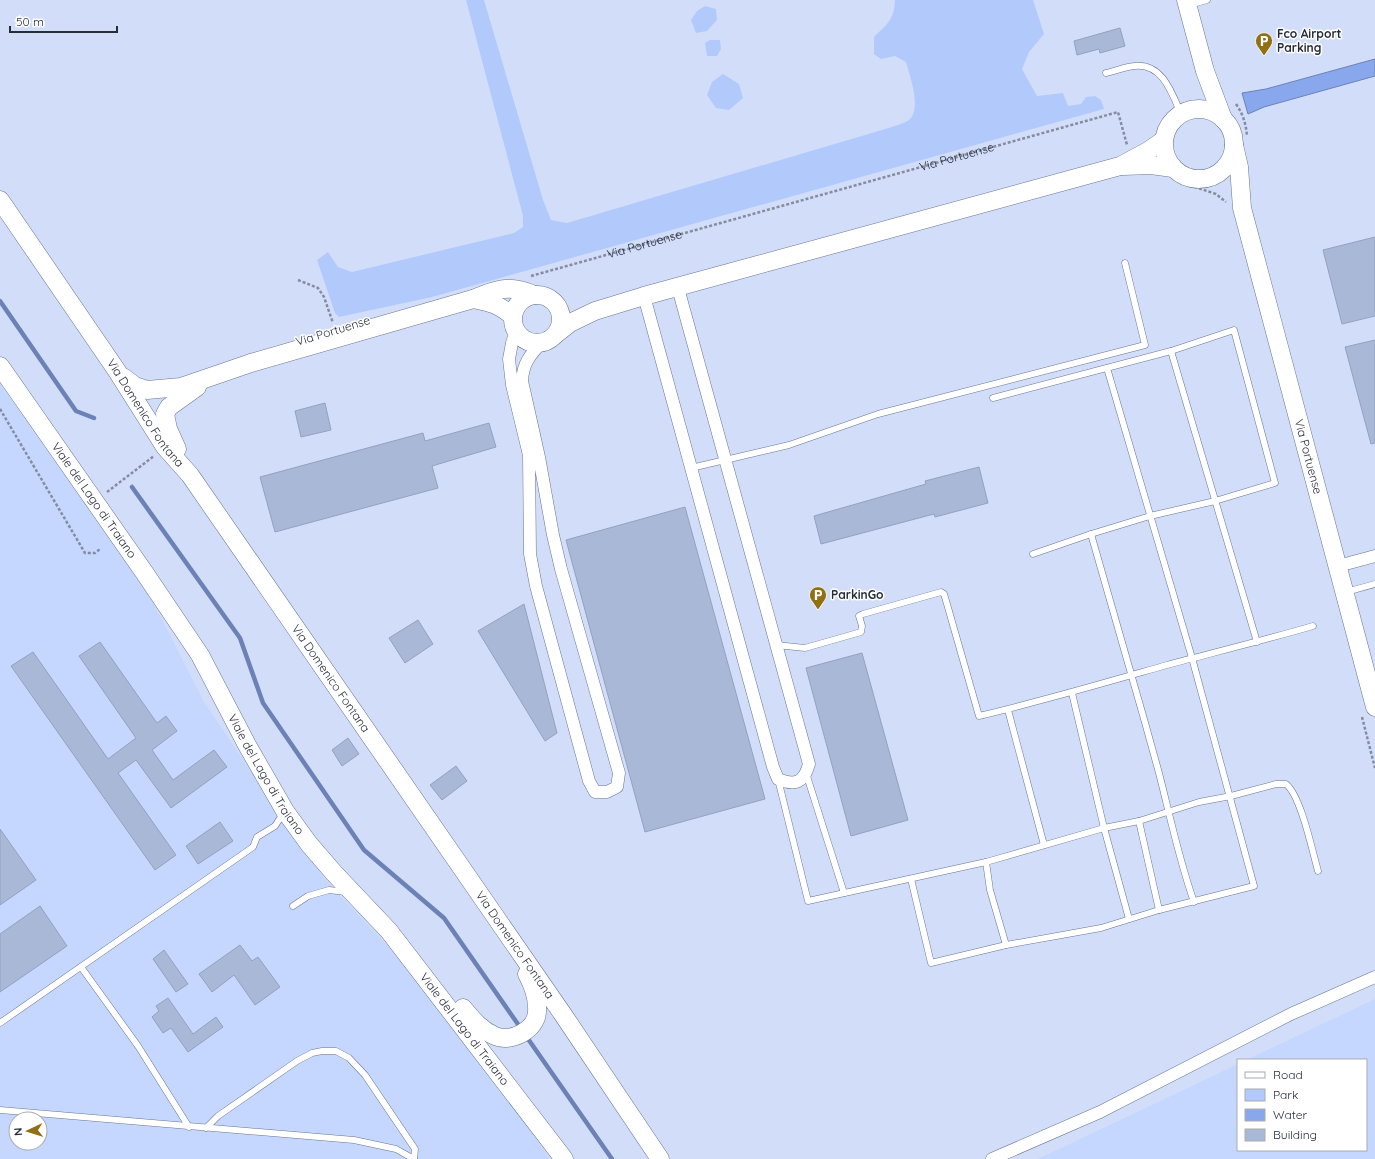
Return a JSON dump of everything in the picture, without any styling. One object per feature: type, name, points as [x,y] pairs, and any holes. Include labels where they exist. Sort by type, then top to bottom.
[{"type":"street","points":[[1120,166],[1151,165],[1192,179],[1202,180],[1213,177],[1222,172],[1232,155],[1234,145],[1231,131],[1223,119],[1205,71],[1187,2]]},
{"type":"street","points":[[1175,174],[1167,159],[1164,149],[1164,140],[1171,123],[1199,102],[1203,88],[1205,71]]},
{"type":"street","points":[[1187,112],[1205,110],[1214,113],[1223,119]]},
{"type":"street","points":[[515,323],[521,337],[527,341],[535,343],[549,338],[560,326],[560,310],[549,298],[542,295],[534,295],[522,300],[518,304],[509,359],[512,385],[529,455],[530,554],[536,586],[589,781],[595,792],[607,792],[617,787],[619,773],[553,535],[539,457],[522,381],[522,370],[530,355],[570,322],[595,311],[644,296],[678,288],[1120,166],[1148,151],[1164,140]]},
{"type":"street","name":"Via Portuense","points":[[1234,145],[1239,167],[1235,206]]},
{"type":"street","name":"Via Portuense","points":[[1213,177],[1222,180],[1230,186],[1338,566],[1375,706]]},
{"type":"street","name":"Via Domenico Fontana","points":[[0,200],[117,371],[165,448],[190,475],[362,722],[564,1016],[660,1159]]},
{"type":"street","name":"Via Portuense","points":[[117,371],[135,386],[147,390],[181,387],[251,363],[473,299],[493,291],[510,288],[522,290],[534,295]]},
{"type":"street","points":[[644,296],[778,779],[788,783],[798,781],[806,773],[808,764],[678,288]]},
{"type":"street","name":"Via Portuense","points":[[473,299],[492,302],[500,306],[515,323]]},
{"type":"street","points":[[560,310],[572,312],[595,311]]},
{"type":"street","name":"Viale del Lago di Traiano","points":[[0,366],[200,655],[247,745],[285,810],[309,844],[389,931],[564,1159]]},
{"type":"street","name":"Via Portuense","points":[[190,475],[168,429],[164,414],[178,399],[214,376]]},
{"type":"street","points":[[1338,566],[1375,556]]},
{"type":"street","points":[[389,931],[432,974],[480,1028],[496,1037],[512,1038],[529,1028],[533,1022],[537,1013],[536,999],[532,983],[497,920]]},
{"type":"street","points":[[992,1159],[1100,1112],[1291,1014],[1375,977]]},
{"type":"lane","points":[[1187,2],[1207,0]]},
{"type":"lane","points":[[1106,73],[1135,66],[1149,68],[1163,78],[1187,112]]},
{"type":"lane","points":[[691,468],[789,445],[878,414],[1146,345],[1125,263]]},
{"type":"lane","points":[[993,398],[1171,351],[1234,330],[1275,483],[1215,501],[1150,516],[1033,554]]},
{"type":"lane","points":[[1171,351],[1257,642]]},
{"type":"lane","points":[[911,879],[931,963],[1006,946],[1101,928],[1159,910],[1254,886],[1231,796],[1192,658],[1107,368]]},
{"type":"lane","points":[[1091,534],[1132,675],[1169,812],[1186,882],[1194,902]]},
{"type":"lane","points":[[1345,592],[1375,584]]},
{"type":"lane","points":[[776,645],[805,648],[861,632],[862,626],[859,616],[941,592],[944,594],[980,716],[1072,693],[1192,658],[1313,626]]},
{"type":"lane","points":[[1072,693],[1104,828],[1129,919]]},
{"type":"lane","points":[[1008,710],[1044,845]]},
{"type":"lane","points":[[806,773],[844,893]]},
{"type":"lane","points":[[778,779],[808,901],[986,862],[1104,828],[1139,821],[1199,802],[1231,796],[1276,784],[1286,784],[1291,788],[1298,802],[1318,870]]},
{"type":"lane","points":[[0,1023],[253,847],[257,837],[275,826],[285,810]]},
{"type":"lane","points":[[1139,821],[1159,910]]},
{"type":"lane","points":[[986,862],[990,890],[1006,946]]},
{"type":"lane","points":[[294,906],[308,896],[329,890],[354,893]]},
{"type":"lane","points":[[81,967],[138,1046],[189,1127]]},
{"type":"lane","points":[[0,1110],[189,1127],[354,1140],[396,1149],[414,1159],[416,1149],[365,1075],[349,1058],[336,1051],[312,1053],[297,1060],[218,1116],[206,1128]]},
{"type":"path","name":"Via Portuense","points":[[526,277],[1118,112],[1129,150]]},
{"type":"path","points":[[1175,174],[1216,194],[1235,206]]},
{"type":"path","points":[[298,280],[318,288],[324,297],[337,339]]},
{"type":"path","points":[[0,409],[85,553],[95,553],[100,549]]},
{"type":"path","points":[[102,496],[165,448]]},
{"type":"shaded area","points":[[0,383],[152,600],[204,702],[324,878],[439,1000],[550,1159],[0,1159]]},
{"type":"shaded area","points":[[1375,999],[1375,1159],[1038,1159],[1237,1064],[1237,1151],[1367,1151],[1367,1059],[1248,1059]]},
{"type":"green space","points":[[466,0],[484,0],[543,200],[551,220],[567,223],[892,127],[909,120],[913,115],[915,100],[906,62],[895,56],[881,59],[874,54],[874,37],[892,17],[895,0],[1033,0],[1044,34],[1029,52],[1022,69],[1037,96],[1063,93],[1068,106],[1081,104],[1086,97],[1095,96],[1101,100],[1104,109],[432,297],[339,317],[335,313],[317,260],[328,252],[338,267],[352,272],[514,233],[523,227],[523,216]]},
{"type":"green space","points":[[705,6],[716,9],[717,20],[707,31],[696,33],[691,20],[697,11]]},
{"type":"green space","points":[[710,40],[720,40],[721,49],[717,56],[707,56],[705,43]]},
{"type":"green space","points":[[723,74],[739,84],[743,98],[729,110],[716,108],[707,95],[712,82]]},
{"type":"water","points":[[1375,59],[1375,76],[1264,107],[1248,114],[1242,93],[1266,89]]},
{"type":"building","points":[[1120,28],[1125,46],[1100,53],[1099,49],[1077,55],[1074,41]]},
{"type":"building","points":[[1375,237],[1375,316],[1342,324],[1323,250]]},
{"type":"building","points":[[1375,340],[1375,443],[1371,444],[1345,347]]},
{"type":"building","points":[[325,403],[331,430],[301,437],[295,411]]},
{"type":"building","points":[[489,423],[496,447],[432,466],[438,488],[275,532],[260,477],[423,433],[425,441]]},
{"type":"building","points":[[979,467],[988,503],[935,517],[934,514],[821,544],[814,516],[926,484],[925,481]]},
{"type":"building","points":[[685,507],[765,799],[645,832],[566,540]]},
{"type":"building","points":[[524,604],[557,733],[545,741],[478,631]]},
{"type":"building","points":[[418,620],[433,644],[405,663],[389,638]]},
{"type":"building","points":[[100,642],[157,723],[166,716],[177,731],[152,750],[173,780],[214,750],[227,767],[171,808],[136,760],[118,773],[176,855],[155,870],[11,666],[33,652],[108,759],[136,738],[79,656]]},
{"type":"building","points":[[862,653],[908,820],[851,836],[806,668]]},
{"type":"building","points":[[348,738],[359,754],[342,766],[332,750]]},
{"type":"building","points":[[456,766],[467,781],[442,800],[430,785]]},
{"type":"building","points":[[220,822],[233,841],[198,864],[186,846]]},
{"type":"building","points":[[0,829],[36,880],[0,905]]},
{"type":"building","points":[[40,906],[67,946],[0,992],[0,934]]},
{"type":"building","points":[[240,945],[252,961],[258,957],[280,987],[255,1005],[234,975],[212,992],[199,974]]},
{"type":"building","points":[[164,950],[188,984],[176,992],[153,959]]},
{"type":"building","points":[[168,998],[193,1034],[216,1017],[223,1027],[188,1052],[171,1028],[163,1033],[152,1017],[159,1011],[156,1006]]},
{"type":"waterway","points":[[0,301],[76,411],[94,418]]},
{"type":"waterway","points":[[132,487],[240,638],[263,703],[364,850],[444,918],[522,1030]]},
{"type":"waterway","points":[[526,1036],[612,1159]]},
{"type":"place","name":"Fco Airport Parking","points":[[1264,56]]},
{"type":"place","name":"ParkinGo","points":[[818,610]]}]
